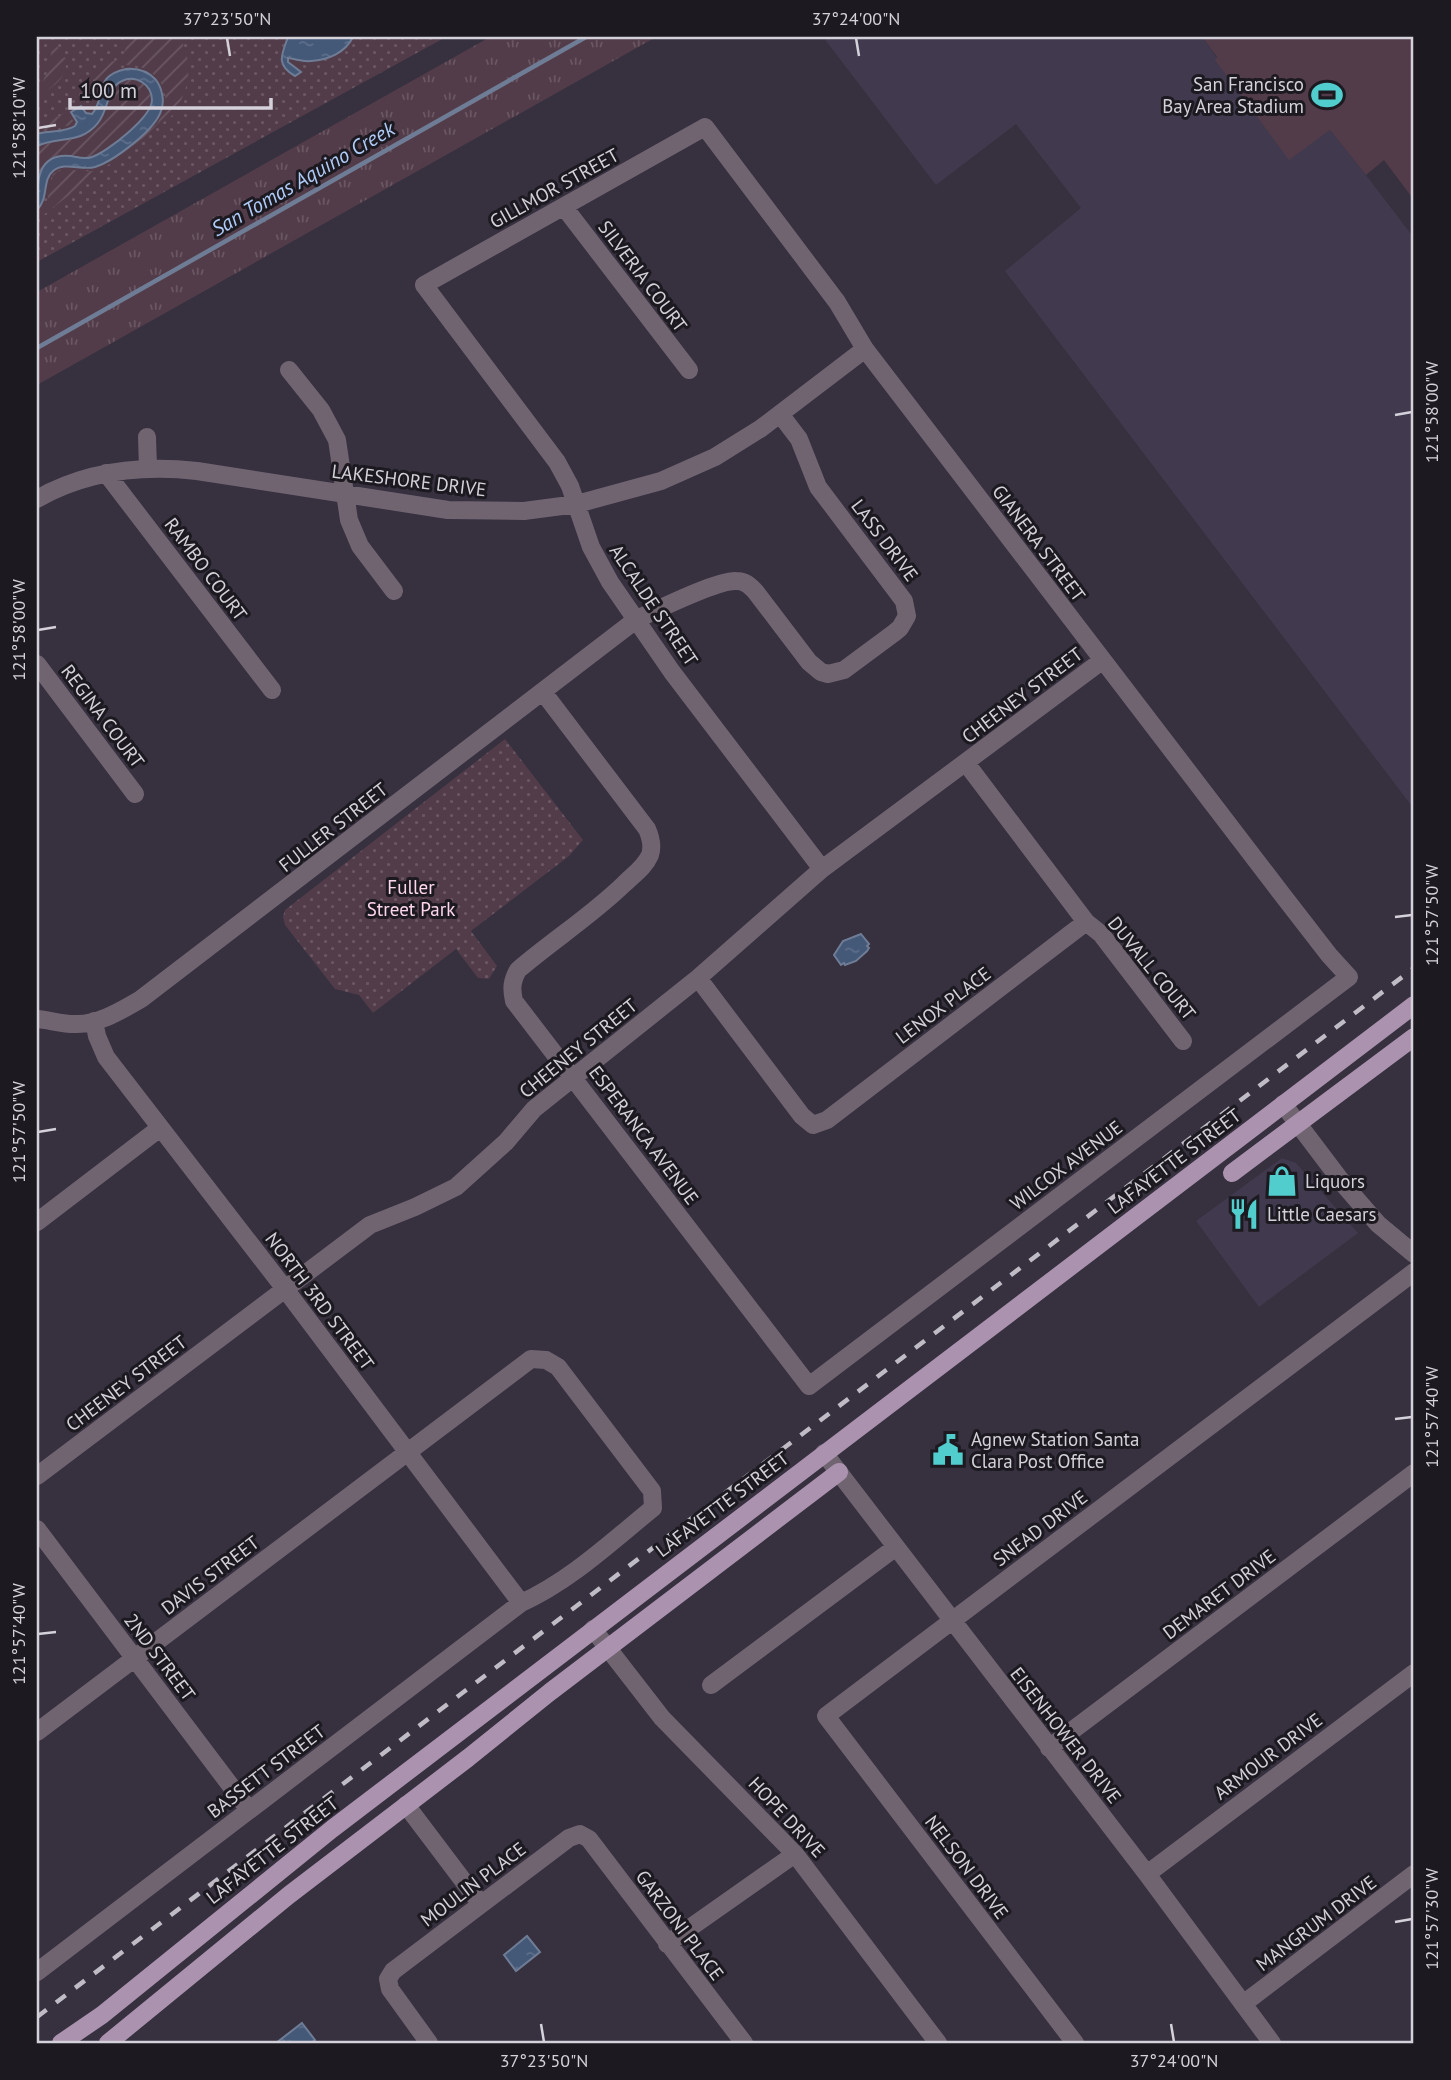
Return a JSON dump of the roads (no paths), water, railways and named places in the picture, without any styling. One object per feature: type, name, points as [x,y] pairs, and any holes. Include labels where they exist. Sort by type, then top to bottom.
[{"type":"main road","name":"LAFAYETTE STREET","points":[[61,2043],[102,2015],[331,1829],[1414,1005]]},
{"type":"main road","points":[[1231,1173],[1414,1037]]},
{"type":"main road","points":[[108,2043],[289,1895],[839,1472]]},
{"type":"street","name":"GILLMOR STREET","points":[[424,285],[705,127]]},
{"type":"street","name":"GIANERA STREET","points":[[705,127],[837,302],[865,349],[1303,921],[1349,977]]},
{"type":"street","name":"SILVERIA COURT","points":[[564,207],[689,370]]},
{"type":"street","name":"ALCALDE STREET","points":[[424,285],[557,462],[568,481],[587,538],[600,565],[672,672],[822,869]]},
{"type":"street","name":"LAKESHORE DRIVE","points":[[37,499],[81,479],[148,468],[197,471],[423,507],[474,512],[523,511],[577,504],[636,489],[687,470],[738,444],[865,349]]},
{"type":"street","points":[[289,370],[321,410],[337,440],[349,520],[360,546],[394,591]]},
{"type":"street","name":"LASS DRIVE","points":[[637,620],[659,608],[725,582],[740,581],[755,591],[809,662],[828,674],[844,670],[894,633],[904,622],[907,609],[900,594],[818,487],[799,439],[780,414]]},
{"type":"street","points":[[147,437],[148,468]]},
{"type":"street","name":"RAMBO COURT","points":[[106,473],[272,690]]},
{"type":"street","name":"FULLER STREET","points":[[37,1019],[77,1025],[115,1014],[141,999],[637,620]]},
{"type":"street","name":"CHEENEY STREET","points":[[37,1476],[370,1225],[456,1187],[506,1142],[534,1109],[698,978],[822,869],[1103,660]]},
{"type":"street","name":"REGINA COURT","points":[[37,664],[135,794]]},
{"type":"street","name":"ESPERANCA AVENUE","points":[[543,692],[647,829],[652,848],[643,866],[608,900],[519,970],[512,980],[514,1001],[809,1386]]},
{"type":"street","points":[[966,763],[1086,922]]},
{"type":"street","name":"LENOX PLACE","points":[[698,978],[802,1116],[813,1125],[827,1120],[1086,922]]},
{"type":"street","name":"DUVALL COURT","points":[[1086,922],[1101,934],[1184,1041]]},
{"type":"street","name":"WILCOX AVENUE","points":[[809,1386],[1349,977]]},
{"type":"street","name":"NORTH 3RD STREET","points":[[94,1021],[97,1037],[106,1057],[285,1289],[521,1603]]},
{"type":"street","points":[[1283,1104],[1345,1186],[1378,1224],[1414,1254]]},
{"type":"street","points":[[37,1222],[160,1128]]},
{"type":"street","name":"SNEAD DRIVE","points":[[826,1716],[1414,1272]]},
{"type":"street","name":"DAVIS STREET","points":[[37,1732],[531,1359],[558,1367],[642,1476],[652,1491],[653,1508],[542,1594],[521,1603]]},
{"type":"street","name":"EISENHOWER DRIVE","points":[[824,1453],[1147,1874],[1272,2043]]},
{"type":"street","name":"DEMARET DRIVE","points":[[1049,1748],[1414,1474]]},
{"type":"street","name":"2ND STREET","points":[[37,1529],[249,1810]]},
{"type":"street","points":[[711,1685],[896,1547]]},
{"type":"street","name":"BASSETT STREET","points":[[37,1972],[521,1603]]},
{"type":"street","name":"HOPE DRIVE","points":[[593,1629],[662,1718],[796,1854],[939,2043]]},
{"type":"street","name":"ARMOUR DRIVE","points":[[1147,1874],[1414,1673]]},
{"type":"street","name":"NELSON DRIVE","points":[[826,1716],[1075,2043]]},
{"type":"street","points":[[406,1805],[480,1903]]},
{"type":"street","name":"MOULIN PLACE","points":[[429,2043],[390,1989],[388,1979],[393,1970],[569,1838],[580,1834]]},
{"type":"street","name":"GARZONI PLACE","points":[[580,1834],[589,1839],[744,2043]]},
{"type":"street","points":[[667,1944],[796,1854]]},
{"type":"street","name":"MANGRUM DRIVE","points":[[1243,2004],[1414,1874]]},
{"type":"water","points":[[288,37],[353,37],[341,51],[330,57],[308,61],[288,58],[288,62],[301,72],[295,76],[282,63]]},
{"type":"water","points":[[126,69],[146,72],[158,83],[163,103],[157,119],[133,144],[103,164],[90,168],[68,166],[53,171],[37,210],[40,172],[50,159],[59,156],[86,158],[99,154],[128,133],[145,115],[152,100],[149,90],[138,80],[127,79],[113,89],[102,117],[92,129],[79,136],[37,146],[37,134],[75,126],[77,122],[71,112],[81,106],[86,113],[92,114],[109,76]]},
{"type":"water","points":[[861,934],[869,948],[856,961],[841,965],[834,955],[843,941]]},
{"type":"water","points":[[527,1936],[540,1952],[516,1971],[504,1955]]},
{"type":"water","points":[[302,2023],[315,2040],[311,2043],[276,2043]]},
{"type":"waterway","name":"San Tomas Aquino Creek","points":[[37,348],[586,37]]},
{"type":"railway","points":[[37,2017],[1414,968]]},
{"type":"place","name":"San Francisco Bay Area Stadium","points":[[1327,95]]},
{"type":"place","name":"Liquors","points":[[1282,1181]]},
{"type":"place","name":"Little Caesars","points":[[1244,1214]]},
{"type":"place","name":"Agnew Station Santa Clara Post Office","points":[[948,1450]]},
{"type":"park label","name":"Fuller Street Park","points":[[411,898]]}]
